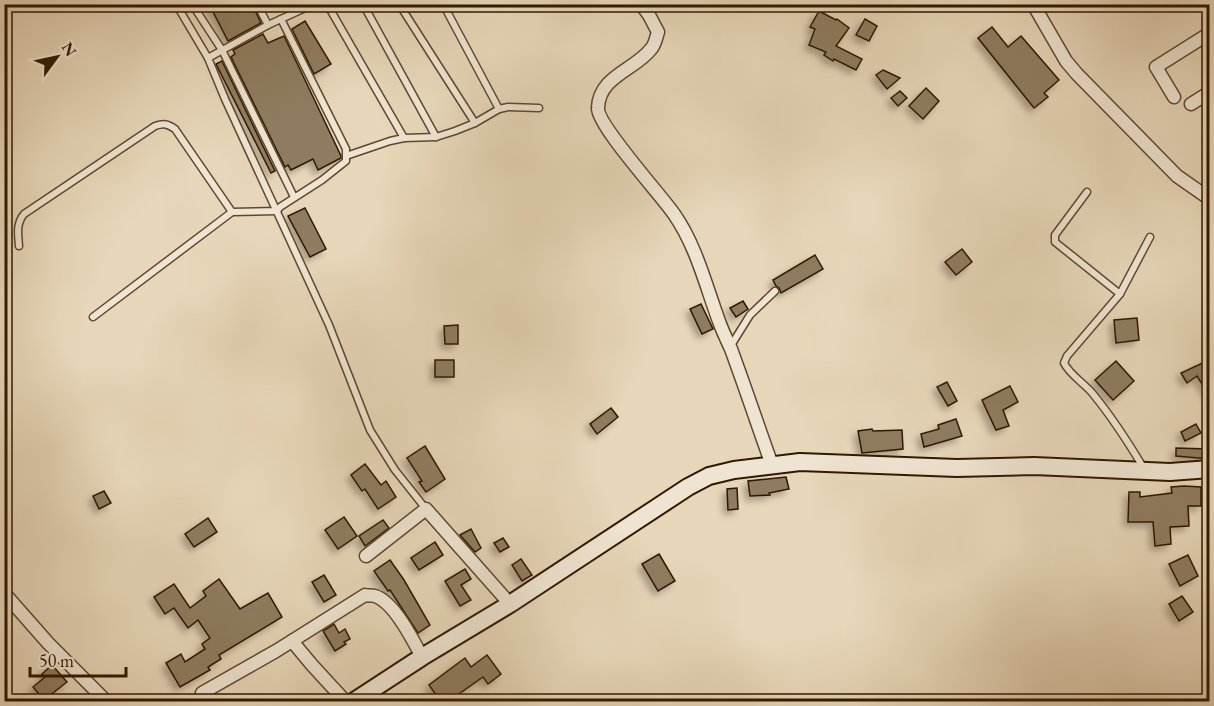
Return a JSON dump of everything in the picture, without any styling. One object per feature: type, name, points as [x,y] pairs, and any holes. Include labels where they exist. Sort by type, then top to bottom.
[{"type":"street","points":[[641,4],[650,15],[658,32],[652,48],[640,60],[616,76],[606,87],[598,98],[597,112],[608,132],[675,215],[693,246],[772,465]]},
{"type":"street","points":[[1033,4],[1066,61],[1077,74],[1177,176],[1209,199]]},
{"type":"street","points":[[1174,97],[1156,67],[1209,33]]},
{"type":"street","points":[[1191,104],[1209,92]]},
{"type":"street","points":[[353,702],[510,604],[688,487],[709,476],[734,470],[800,462],[957,468],[1034,466],[1170,472],[1209,469]]},
{"type":"street","points":[[366,556],[426,509],[510,604]]},
{"type":"street","points":[[4,593],[48,643],[107,702]]},
{"type":"street","points":[[202,693],[276,651],[365,595],[385,602],[410,634],[422,657]]},
{"type":"street","points":[[292,641],[346,702]]},
{"type":"lane","points":[[176,4],[208,58],[278,211],[329,325],[370,430],[395,470],[426,509]]},
{"type":"lane","points":[[192,4],[222,50],[294,197]]},
{"type":"lane","points":[[257,4],[268,25]]},
{"type":"lane","points":[[327,4],[404,138]]},
{"type":"lane","points":[[363,4],[436,137]]},
{"type":"lane","points":[[399,4],[474,123]]},
{"type":"lane","points":[[442,4],[499,109]]},
{"type":"lane","points":[[208,58],[309,5]]},
{"type":"lane","points":[[278,211],[280,207],[346,161],[346,149],[280,19]]},
{"type":"lane","points":[[346,156],[404,138],[436,137],[455,132],[499,109],[516,106],[539,108]]},
{"type":"lane","points":[[18,246],[17,229],[24,214],[162,123],[169,124],[175,129],[232,212]]},
{"type":"lane","points":[[1087,192],[1058,231],[1055,242],[1120,294]]},
{"type":"lane","points":[[93,317],[232,212],[278,211]]},
{"type":"lane","points":[[1145,471],[1092,393],[1064,363],[1067,356],[1120,294],[1150,237]]},
{"type":"lane","points":[[730,348],[750,315],[776,291]]},
{"type":"building","points":[[209,4],[252,4],[261,23],[228,41]]},
{"type":"building","points":[[819,11],[837,19],[849,28],[836,46],[862,59],[856,70],[834,59],[833,61],[824,55],[826,52],[809,45],[815,29],[810,27]]},
{"type":"building","points":[[865,19],[877,26],[869,41],[856,35]]},
{"type":"building","points":[[305,21],[331,64],[314,74],[292,29]]},
{"type":"building","points":[[992,27],[1008,47],[1021,36],[1059,80],[1044,93],[1048,97],[1034,108],[978,38]]},
{"type":"building","points":[[263,34],[268,43],[284,36],[341,156],[318,170],[313,159],[291,170],[288,165],[285,167],[231,57],[235,54],[233,50]]},
{"type":"building","points":[[222,61],[275,171],[271,173],[216,64]]},
{"type":"building","points":[[883,70],[900,78],[887,89],[876,75]]},
{"type":"building","points":[[926,88],[939,101],[923,119],[909,106]]},
{"type":"building","points":[[900,91],[907,98],[898,106],[891,98]]},
{"type":"building","points":[[305,208],[326,249],[310,257],[288,216]]},
{"type":"building","points":[[962,249],[972,262],[956,275],[945,262]]},
{"type":"building","points":[[815,255],[823,269],[781,293],[773,280]]},
{"type":"building","points":[[743,301],[748,309],[736,317],[730,308]]},
{"type":"building","points":[[701,304],[713,329],[702,334],[690,309]]},
{"type":"building","points":[[1137,318],[1139,340],[1116,343],[1114,320]]},
{"type":"building","points":[[458,325],[458,344],[445,344],[444,326]]},
{"type":"building","points":[[435,360],[454,360],[454,377],[435,377]]},
{"type":"building","points":[[1209,360],[1209,395],[1197,376],[1187,383],[1181,373]]},
{"type":"building","points":[[1116,361],[1134,381],[1113,400],[1095,380]]},
{"type":"building","points":[[947,382],[957,401],[948,406],[937,387]]},
{"type":"building","points":[[1010,386],[1018,402],[1003,410],[1009,426],[996,430],[982,400]]},
{"type":"building","points":[[611,408],[618,417],[597,434],[590,424]]},
{"type":"building","points":[[956,419],[962,436],[924,447],[921,434],[939,429],[938,425]]},
{"type":"building","points":[[1196,424],[1201,433],[1185,441],[1181,432]]},
{"type":"building","points":[[872,429],[873,431],[902,430],[903,449],[862,453],[858,431]]},
{"type":"building","points":[[425,446],[445,479],[426,492],[419,482],[422,481],[407,458]]},
{"type":"building","points":[[1176,448],[1209,449],[1209,459],[1176,456]]},
{"type":"building","points":[[365,464],[381,485],[386,481],[396,497],[378,509],[365,489],[362,491],[351,475]]},
{"type":"building","points":[[786,477],[789,489],[769,493],[770,495],[750,496],[748,481]]},
{"type":"building","points":[[1171,487],[1201,487],[1201,506],[1188,506],[1189,526],[1170,527],[1171,544],[1155,546],[1153,522],[1128,522],[1129,492],[1140,492],[1140,497],[1172,493]]},
{"type":"building","points":[[737,488],[738,509],[728,510],[727,489]]},
{"type":"building","points":[[104,491],[111,503],[99,509],[93,496]]},
{"type":"building","points":[[344,517],[357,536],[338,549],[325,530]]},
{"type":"building","points":[[208,518],[217,532],[194,547],[185,534]]},
{"type":"building","points":[[383,520],[389,528],[365,546],[359,536]]},
{"type":"building","points":[[471,529],[481,548],[475,552],[460,535]]},
{"type":"building","points":[[503,538],[509,547],[500,552],[494,543]]},
{"type":"building","points":[[435,542],[443,555],[419,570],[411,558]]},
{"type":"building","points":[[659,554],[675,581],[658,591],[642,564]]},
{"type":"building","points":[[1188,555],[1198,576],[1180,586],[1169,564]]},
{"type":"building","points":[[521,559],[532,575],[522,581],[512,565]]},
{"type":"building","points":[[390,560],[430,625],[418,633],[390,590],[388,591],[374,571]]},
{"type":"building","points":[[465,569],[471,579],[461,585],[471,600],[460,606],[445,581]]},
{"type":"building","points":[[324,575],[336,595],[324,602],[312,582]]},
{"type":"building","points":[[219,579],[240,609],[268,593],[282,617],[219,655],[221,659],[208,667],[210,670],[180,687],[166,663],[181,654],[185,662],[205,649],[202,644],[210,638],[198,620],[188,628],[174,608],[165,614],[154,597],[174,584],[190,608],[206,596],[203,591]]},
{"type":"building","points":[[1182,596],[1193,612],[1179,621],[1169,604]]},
{"type":"building","points":[[334,624],[339,633],[345,629],[350,639],[335,651],[323,631]]},
{"type":"building","points":[[487,655],[501,674],[488,684],[483,677],[459,694],[464,702],[441,702],[429,685],[465,658],[471,667]]},
{"type":"building","points":[[52,665],[67,682],[44,700],[33,687],[45,677],[42,674]]}]
